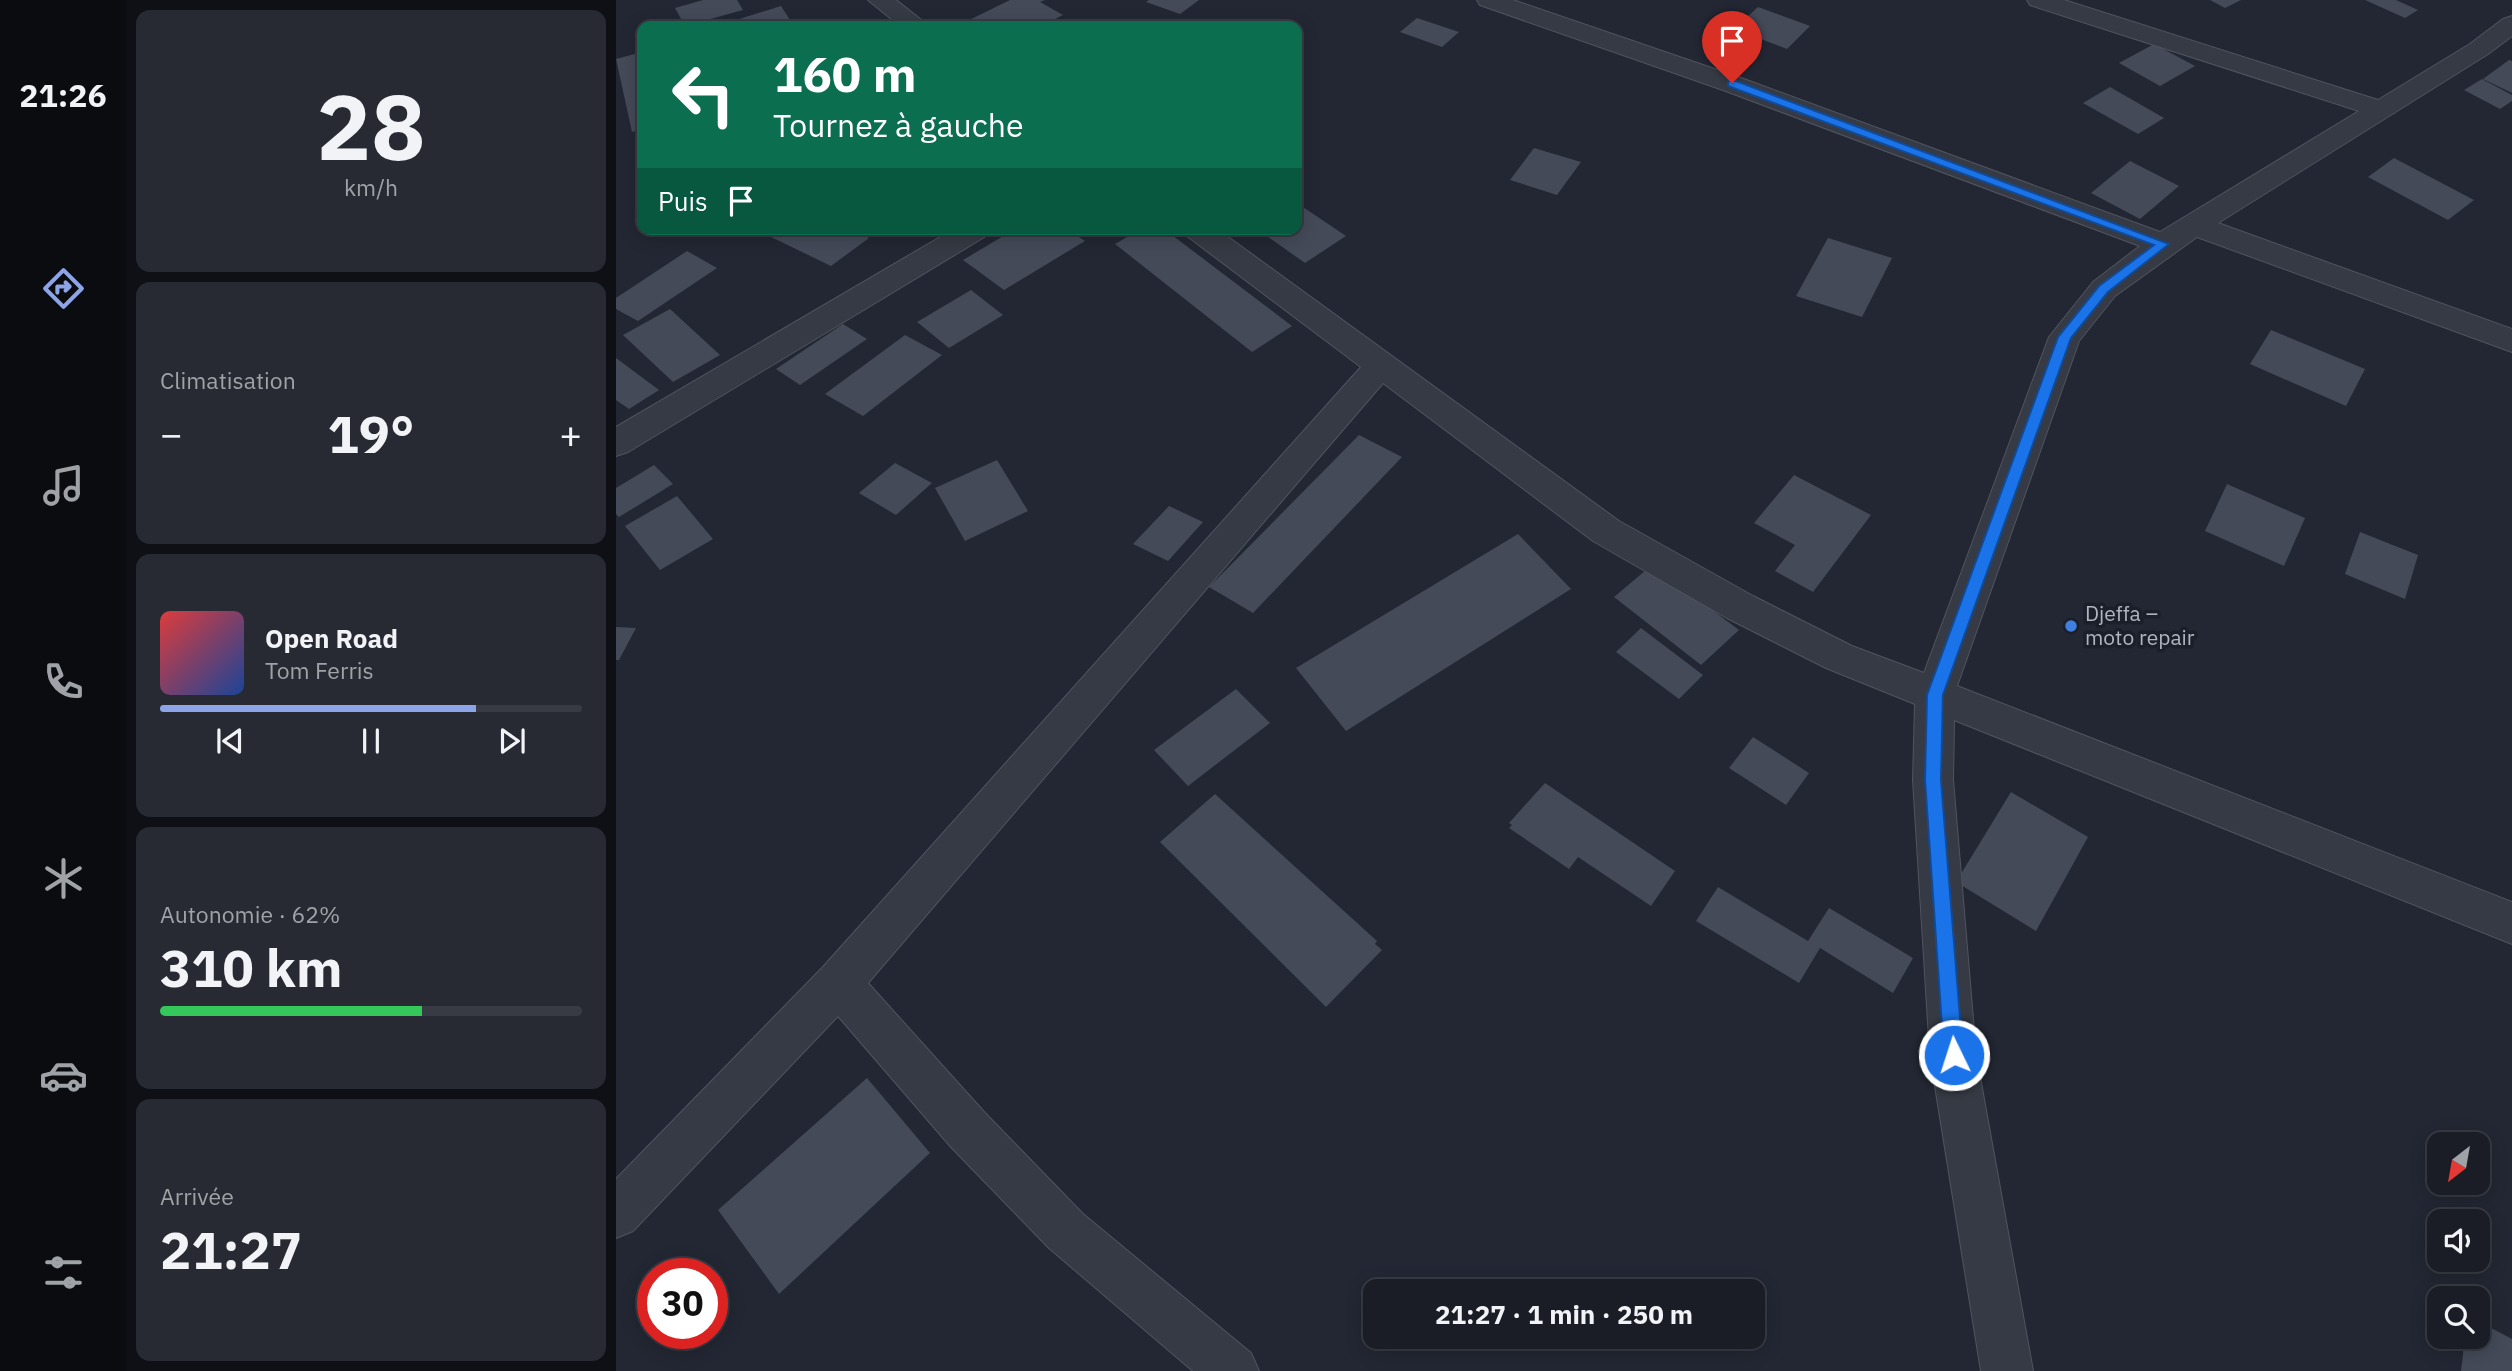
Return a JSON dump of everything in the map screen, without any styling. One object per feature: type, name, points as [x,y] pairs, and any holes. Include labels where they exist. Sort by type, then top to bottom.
[{"type":"street","points":[[887,5],[918,0]]},
{"type":"street","points":[[1489,0],[1732,83],[2163,244]]},
{"type":"street","points":[[2039,0],[2380,109]]},
{"type":"street","points":[[887,5],[909,21]]},
{"type":"street","points":[[2007,1371],[1954,1055],[1933,780],[1935,695],[2065,337],[2104,289],[2163,244],[2479,49],[2512,24]]},
{"type":"street","points":[[2194,225],[2512,341]]},
{"type":"street","points":[[616,443],[966,235]]},
{"type":"street","points":[[1205,235],[1606,531],[1740,607],[1839,657],[2512,923]]},
{"type":"street","points":[[616,1214],[839,983],[1380,366]]},
{"type":"street","points":[[839,983],[968,1130],[1066,1231],[1233,1371]]},
{"type":"building","points":[[703,0],[737,0],[743,10],[703,21],[682,21],[675,8]]},
{"type":"building","points":[[1010,0],[1045,0],[1040,2],[1063,15],[1052,21],[967,21]]},
{"type":"building","points":[[1199,0],[1180,14],[1146,2]]},
{"type":"building","points":[[2210,0],[2241,0],[2225,8]]},
{"type":"building","points":[[2365,0],[2396,0],[2418,10],[2405,18]]},
{"type":"building","points":[[781,6],[791,21],[733,21]]},
{"type":"building","points":[[1758,7],[1810,26],[1787,49],[1734,29]]},
{"type":"building","points":[[1417,18],[1459,32],[1442,47],[1400,32]]},
{"type":"building","points":[[2154,44],[2195,66],[2160,86],[2119,63]]},
{"type":"building","points":[[637,53],[637,130],[632,132],[616,59]]},
{"type":"building","points":[[2509,60],[2512,61],[2512,93],[2483,79]]},
{"type":"building","points":[[2482,79],[2512,95],[2512,101],[2500,109],[2464,90]]},
{"type":"building","points":[[2110,87],[2164,118],[2138,134],[2083,103]]},
{"type":"building","points":[[1534,148],[1581,162],[1557,195],[1510,180]]},
{"type":"building","points":[[2394,158],[2474,200],[2448,220],[2368,177]]},
{"type":"building","points":[[2130,161],[2179,186],[2140,219],[2091,193]]},
{"type":"building","points":[[1302,206],[1346,236],[1305,263],[1265,235],[1302,235]]},
{"type":"building","points":[[863,235],[869,238],[831,266],[771,237]]},
{"type":"building","points":[[1005,235],[1076,235],[1085,241],[1004,290],[963,260]]},
{"type":"building","points":[[1131,235],[1172,235],[1292,326],[1252,352],[1115,244]]},
{"type":"building","points":[[1828,238],[1892,258],[1862,317],[1796,296]]},
{"type":"building","points":[[687,251],[717,268],[638,321],[616,309],[616,298]]},
{"type":"building","points":[[971,290],[1003,315],[949,348],[917,322]]},
{"type":"building","points":[[670,309],[720,355],[673,382],[623,335]]},
{"type":"building","points":[[843,324],[867,339],[800,385],[776,369]]},
{"type":"building","points":[[2271,330],[2365,369],[2346,406],[2250,364]]},
{"type":"building","points":[[905,335],[942,355],[863,416],[825,394]]},
{"type":"building","points":[[616,358],[659,390],[629,409],[616,400]]},
{"type":"building","points":[[1359,435],[1402,457],[1253,613],[1209,587]]},
{"type":"building","points":[[997,460],[1028,511],[965,541],[935,488]]},
{"type":"building","points":[[895,463],[932,483],[896,515],[859,493]]},
{"type":"building","points":[[654,465],[673,484],[619,517],[616,514],[616,488]]},
{"type":"building","points":[[1794,475],[1871,515],[1813,592],[1775,571],[1795,545],[1754,523]]},
{"type":"building","points":[[2227,484],[2305,518],[2284,566],[2205,531]]},
{"type":"building","points":[[677,496],[713,539],[660,570],[625,526]]},
{"type":"building","points":[[1169,506],[1203,522],[1168,561],[1133,544]]},
{"type":"building","points":[[2360,532],[2418,555],[2405,599],[2345,574]]},
{"type":"building","points":[[1518,534],[1571,589],[1346,731],[1296,668]]},
{"type":"building","points":[[1652,565],[1739,630],[1701,665],[1614,597]]},
{"type":"building","points":[[616,627],[636,628],[619,660],[616,660]]},
{"type":"building","points":[[1641,628],[1703,675],[1679,699],[1616,652]]},
{"type":"building","points":[[1236,689],[1270,723],[1188,786],[1154,750]]},
{"type":"building","points":[[1753,737],[1809,773],[1786,805],[1729,768]]},
{"type":"building","points":[[1545,783],[1675,871],[1651,906],[1578,857],[1569,869],[1509,828],[1512,825],[1509,823]]},
{"type":"building","points":[[2011,792],[2088,837],[2036,931],[1956,882]]},
{"type":"building","points":[[1215,794],[1377,941],[1375,944],[1382,950],[1326,1007],[1160,842]]},
{"type":"building","points":[[1718,887],[1808,941],[1829,908],[1913,958],[1893,993],[1820,948],[1799,983],[1696,921]]},
{"type":"building","points":[[867,1078],[930,1153],[779,1294],[718,1210]]},
{"type":"building","points":[[2490,1327],[2512,1339],[2512,1371],[2461,1371],[2464,1349],[2490,1349]]},
{"type":"place","name":"Djeffa – moto repair","points":[[2071,626]]},
{"type":"route","points":[[1732,83],[2163,244],[2104,289],[2065,337],[1935,695],[1933,780],[1954,1055]]}]
